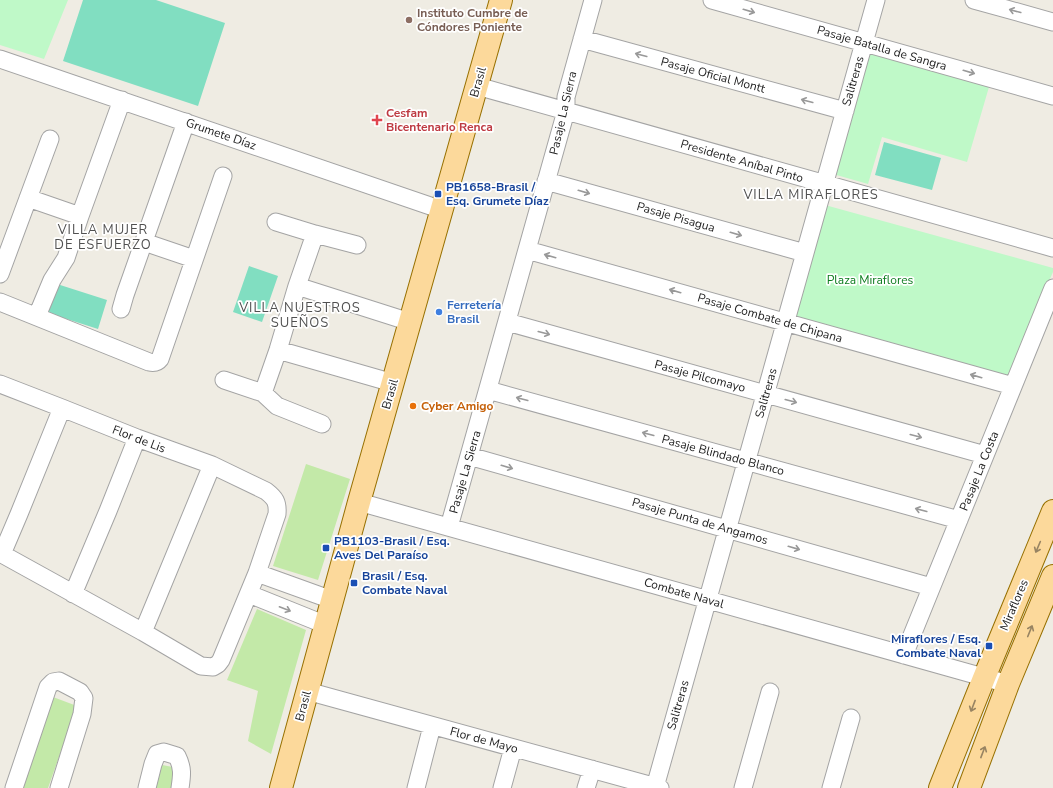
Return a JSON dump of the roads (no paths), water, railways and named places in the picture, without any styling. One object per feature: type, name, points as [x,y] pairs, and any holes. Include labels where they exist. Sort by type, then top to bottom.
[{"type":"main road","name":"Brasil","points":[[281,788],[359,502],[501,0]]},
{"type":"main road","name":"Miraflores","points":[[940,788],[1053,511]]},
{"type":"main road","name":"Miraflores","points":[[969,788],[1008,684],[1053,576]]},
{"type":"street","name":"Pasaje La Sierra","points":[[449,527],[566,111],[566,97],[593,0]]},
{"type":"street","name":"Pasaje Batalla de Sangra","points":[[712,0],[1053,96]]},
{"type":"street","name":"Salitreras","points":[[658,787],[746,461],[876,0]]},
{"type":"street","points":[[974,0],[1053,22]]},
{"type":"street","name":"Pasaje Oficial Montt","points":[[582,39],[845,111]]},
{"type":"street","name":"Grumete Díaz","points":[[0,58],[122,100],[184,128],[442,210]]},
{"type":"street","name":"Presidente Aníbal Pinto","points":[[477,86],[1053,248]]},
{"type":"street","points":[[37,316],[52,280],[66,258],[122,100]]},
{"type":"street","points":[[121,309],[184,128]]},
{"type":"street","points":[[0,274],[50,139]]},
{"type":"street","points":[[0,302],[155,363],[160,359],[223,176]]},
{"type":"street","name":"Pasaje Pisagua","points":[[546,181],[805,253]]},
{"type":"street","points":[[28,198],[80,216]]},
{"type":"street","points":[[276,222],[356,245]]},
{"type":"street","points":[[263,393],[315,234]]},
{"type":"street","points":[[144,242],[194,259]]},
{"type":"street","name":"Pasaje Combate de Chipana","points":[[527,250],[1013,386]]},
{"type":"street","points":[[297,286],[410,322]]},
{"type":"street","name":"Pasaje La Costa","points":[[904,655],[1053,288]]},
{"type":"street","name":"Pasaje Pilcomayo","points":[[507,322],[986,455]]},
{"type":"street","points":[[278,350],[393,383]]},
{"type":"street","points":[[224,380],[263,393],[278,406],[322,424]]},
{"type":"street","name":"Flor de Lis","points":[[0,384],[137,438],[212,465],[266,491],[271,495],[278,506],[277,514],[257,573]]},
{"type":"street","name":"Pasaje Blindado Blanco","points":[[488,390],[959,520]]},
{"type":"street","points":[[62,408],[20,514],[1,554],[143,632],[201,666],[213,667],[221,660],[257,573],[332,600]]},
{"type":"street","points":[[73,594],[137,438]]},
{"type":"street","name":"Pasaje Punta de Angamos","points":[[469,456],[931,587]]},
{"type":"street","points":[[143,632],[212,465]]},
{"type":"street","name":"Combate Naval","points":[[359,502],[1008,684]]},
{"type":"street","points":[[249,594],[326,625]]},
{"type":"street","points":[[14,788],[48,687],[53,682],[59,681],[80,692],[84,698],[82,714],[59,788]]},
{"type":"street","name":"Flor de Mayo","points":[[307,691],[658,787]]},
{"type":"street","points":[[743,788],[770,692]]},
{"type":"street","points":[[831,788],[851,718]]},
{"type":"street","points":[[416,788],[432,726]]},
{"type":"street","points":[[502,788],[513,748]]},
{"type":"street","points":[[147,788],[157,754],[164,752],[177,756],[181,763],[182,773],[180,788]]},
{"type":"street","points":[[586,788],[592,769]]},
{"type":"place","name":"Instituto Cumbre de Cóndores Poniente","points":[[409,20]]},
{"type":"place","name":"Cesfam Bicentenario Renca","points":[[377,120]]},
{"type":"place","name":"PB1658-Brasil / Esq. Grumete Díaz","points":[[438,194]]},
{"type":"place","name":"Ferretería Brasil","points":[[439,312]]},
{"type":"place","name":"Cyber Amigo","points":[[413,406]]},
{"type":"place","name":"PB1103-Brasil / Esq. Aves Del Paraíso","points":[[326,548]]},
{"type":"place","name":"Brasil / Esq. Combate Naval","points":[[354,583]]},
{"type":"place","name":"Miraflores / Esq. Combate Naval","points":[[989,646]]},
{"type":"district","name":"VILLA MIRAFLORES","points":[[811,195]]},
{"type":"district","name":"VILLA MUJER DE ESFUERZO","points":[[103,238]]},
{"type":"district","name":"VILLA NUESTROS SUEÑOS","points":[[300,316]]},
{"type":"park label","name":"Plaza Miraflores","points":[[870,280]]}]
